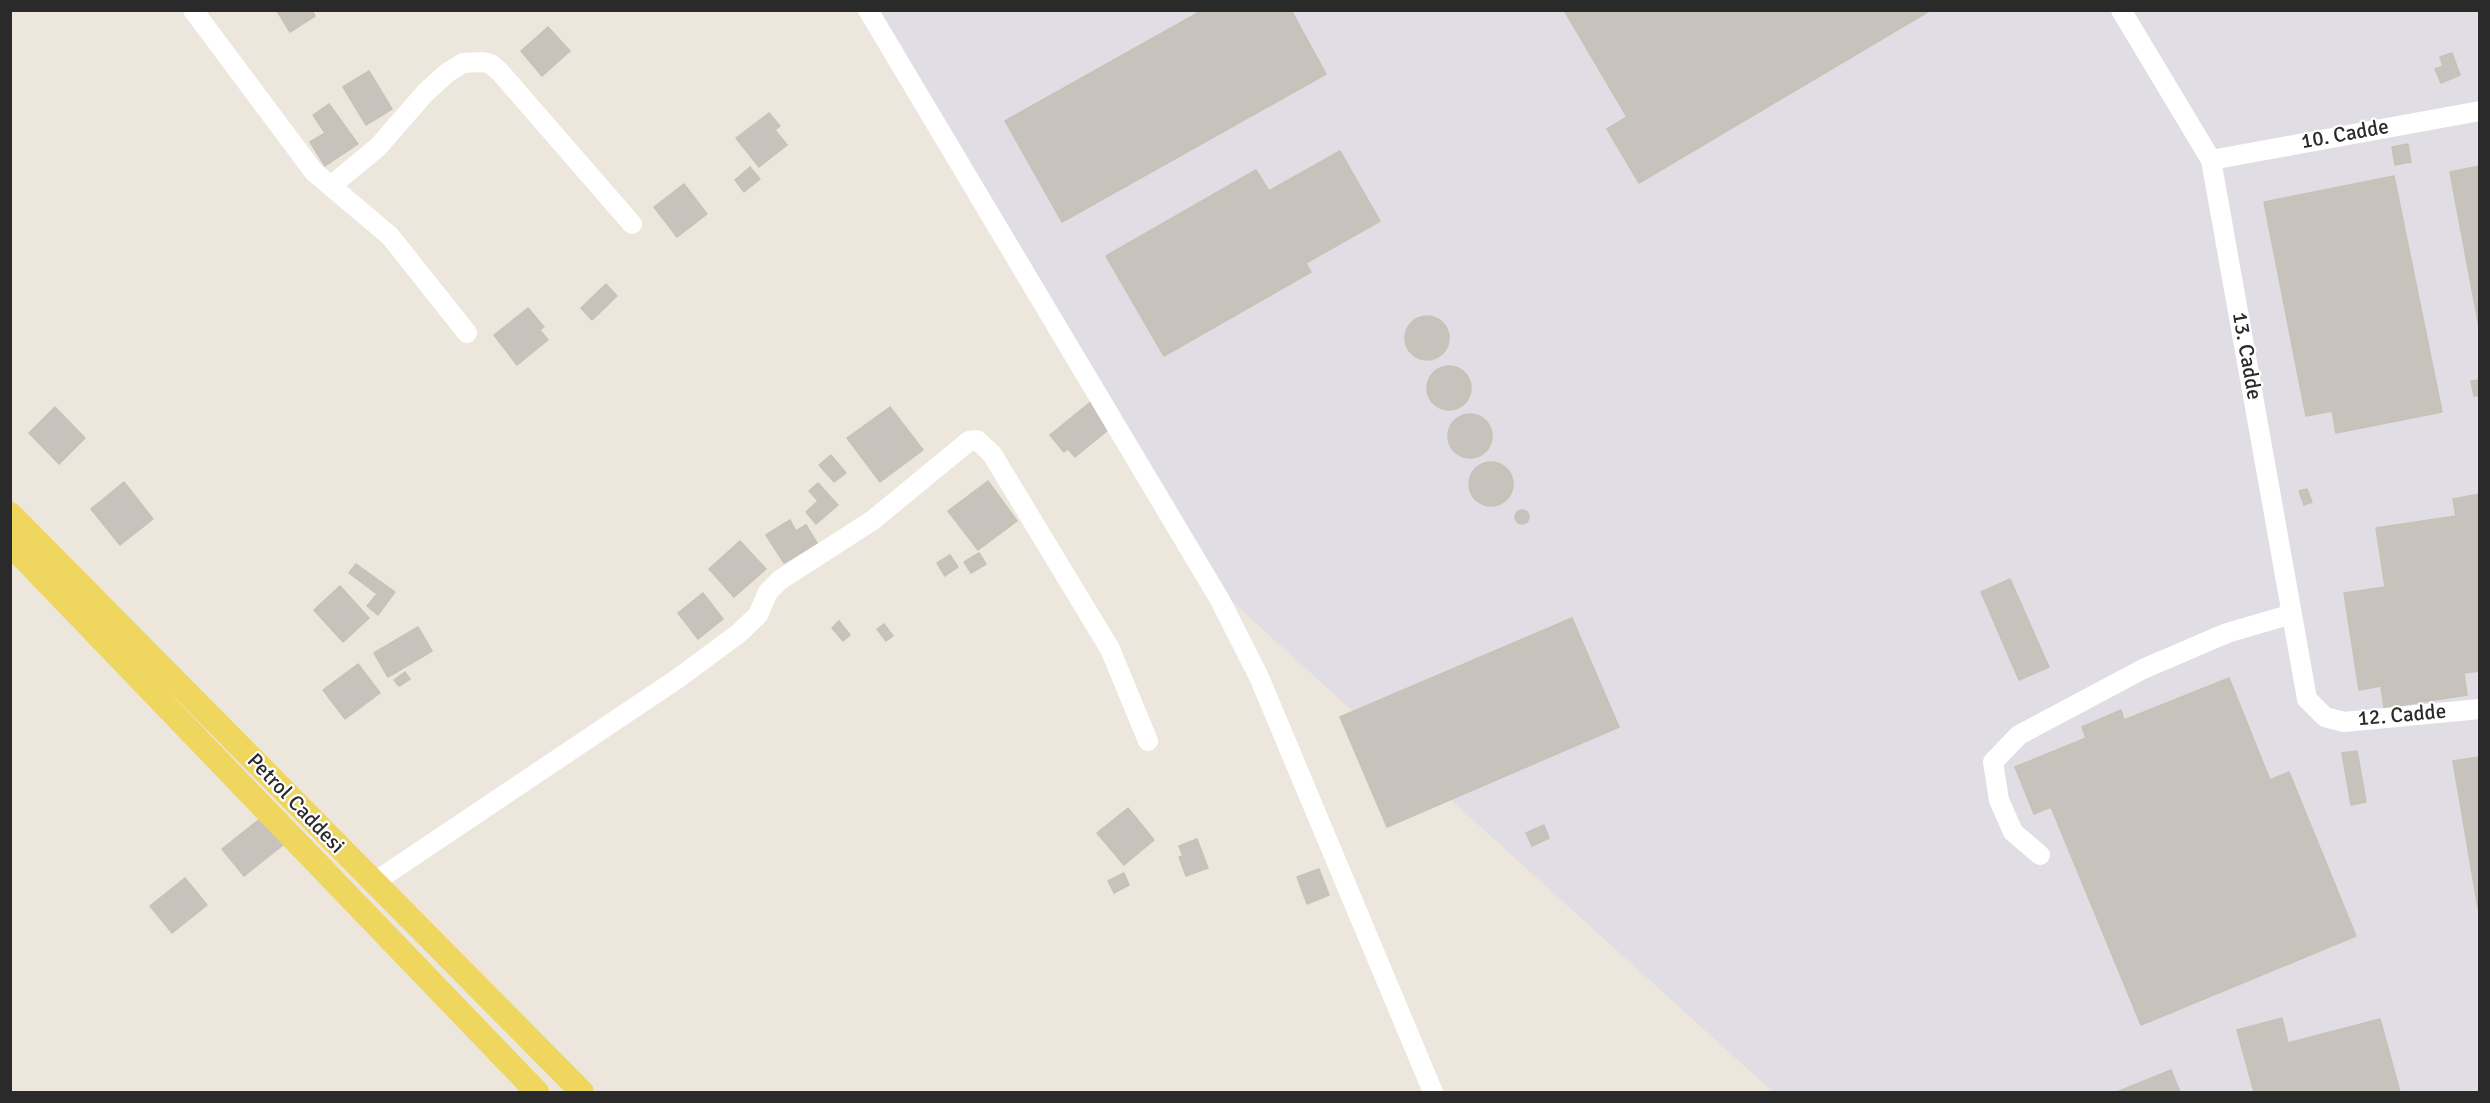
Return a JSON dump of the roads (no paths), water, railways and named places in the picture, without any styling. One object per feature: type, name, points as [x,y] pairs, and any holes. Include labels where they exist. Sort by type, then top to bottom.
[{"type":"main road","name":"Petrol Caddesi","points":[[10,514],[372,884],[582,1092]]},
{"type":"main road","name":"Petrol Caddesi","points":[[10,544],[537,1092]]},
{"type":"street","points":[[194,10],[315,172],[390,236],[467,333]]},
{"type":"street","points":[[868,10],[1220,600],[1259,677],[1433,1092]]},
{"type":"street","name":"13. Cadde","points":[[2121,10],[2211,160],[2307,699],[2325,717]]},
{"type":"street","points":[[332,185],[378,147],[426,92],[447,73],[463,63],[482,62],[491,64],[500,72],[632,224]]},
{"type":"street","name":"10. Cadde","points":[[2211,160],[2480,111]]},
{"type":"street","points":[[372,884],[703,660],[738,634],[758,615],[768,592],[780,580],[873,520],[969,441],[977,440],[992,454],[1110,649],[1148,741]]},
{"type":"street","points":[[2040,855],[2013,832],[1999,801],[1993,762],[2019,735],[2143,669],[2227,633],[2292,614]]},
{"type":"street","name":"12. Cadde","points":[[2325,717],[2344,722],[2480,709]]}]
